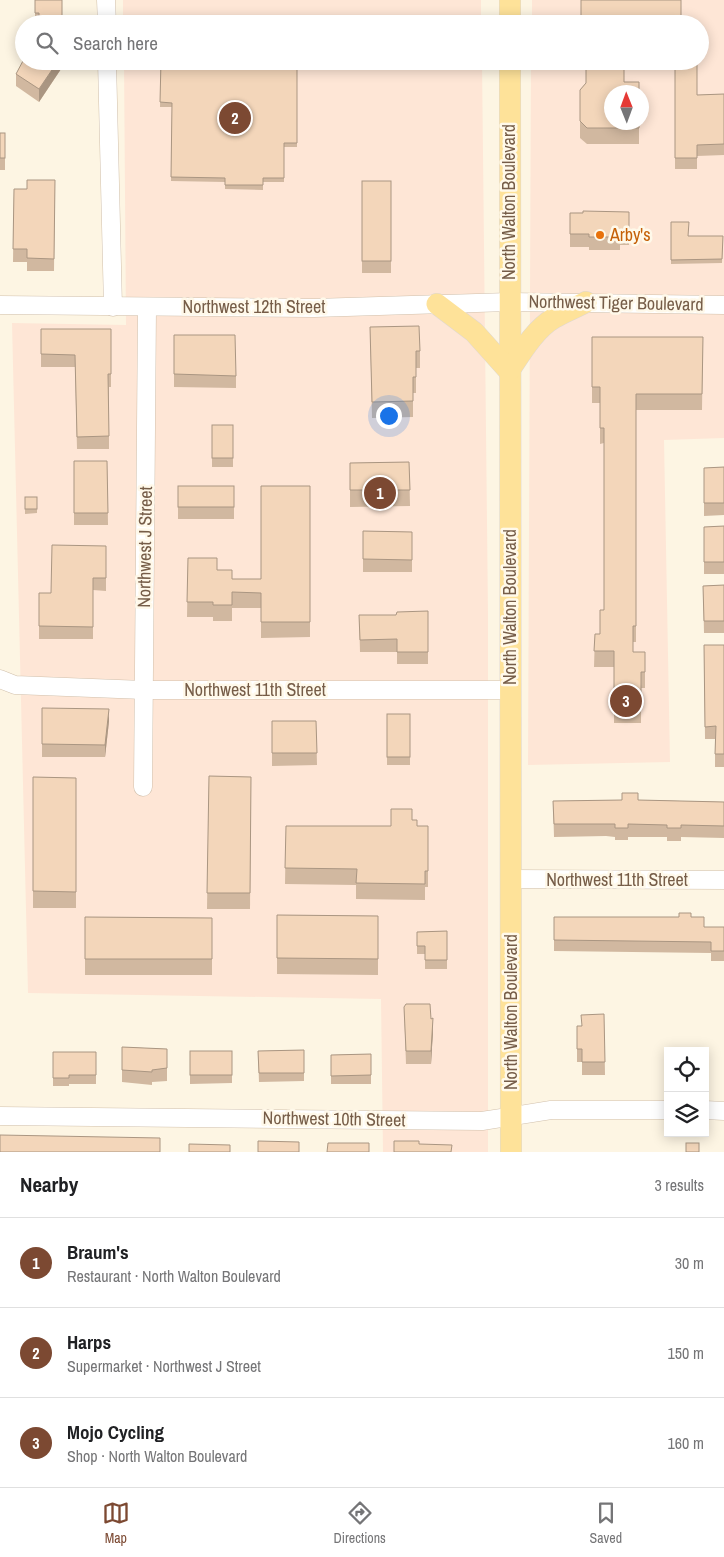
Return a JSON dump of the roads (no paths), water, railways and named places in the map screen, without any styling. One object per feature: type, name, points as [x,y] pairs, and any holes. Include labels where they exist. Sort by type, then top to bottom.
[{"type":"main road","points":[[510,0],[510,15]]},
{"type":"main road","name":"North Walton Boulevard","points":[[510,70],[511,1152]]},
{"type":"main road","points":[[437,304],[474,332],[509,371],[527,345],[553,318],[586,302]]},
{"type":"street","points":[[106,0],[107,15]]},
{"type":"street","points":[[108,70],[113,307]]},
{"type":"street","name":"Northwest 12th Street","points":[[0,305],[147,308],[314,308],[509,302]]},
{"type":"street","name":"Northwest Tiger Boulevard","points":[[509,302],[724,305]]},
{"type":"street","name":"Northwest J Street","points":[[143,787],[147,308]]},
{"type":"street","name":"Northwest 11th Street","points":[[0,679],[15,685],[144,690],[510,690]]},
{"type":"street","name":"Northwest 11th Street","points":[[511,880],[724,880]]},
{"type":"street","name":"Northwest 10th Street","points":[[0,1116],[482,1121],[551,1110],[664,1110]]},
{"type":"street","points":[[709,1110],[724,1110]]},
{"type":"place","name":"Harps","points":[[235,118]]},
{"type":"place","name":"Arby's","points":[[600,235]]},
{"type":"place","name":"Braum's","points":[[380,493]]},
{"type":"place","name":"Mojo Cycling","points":[[626,701]]}]
